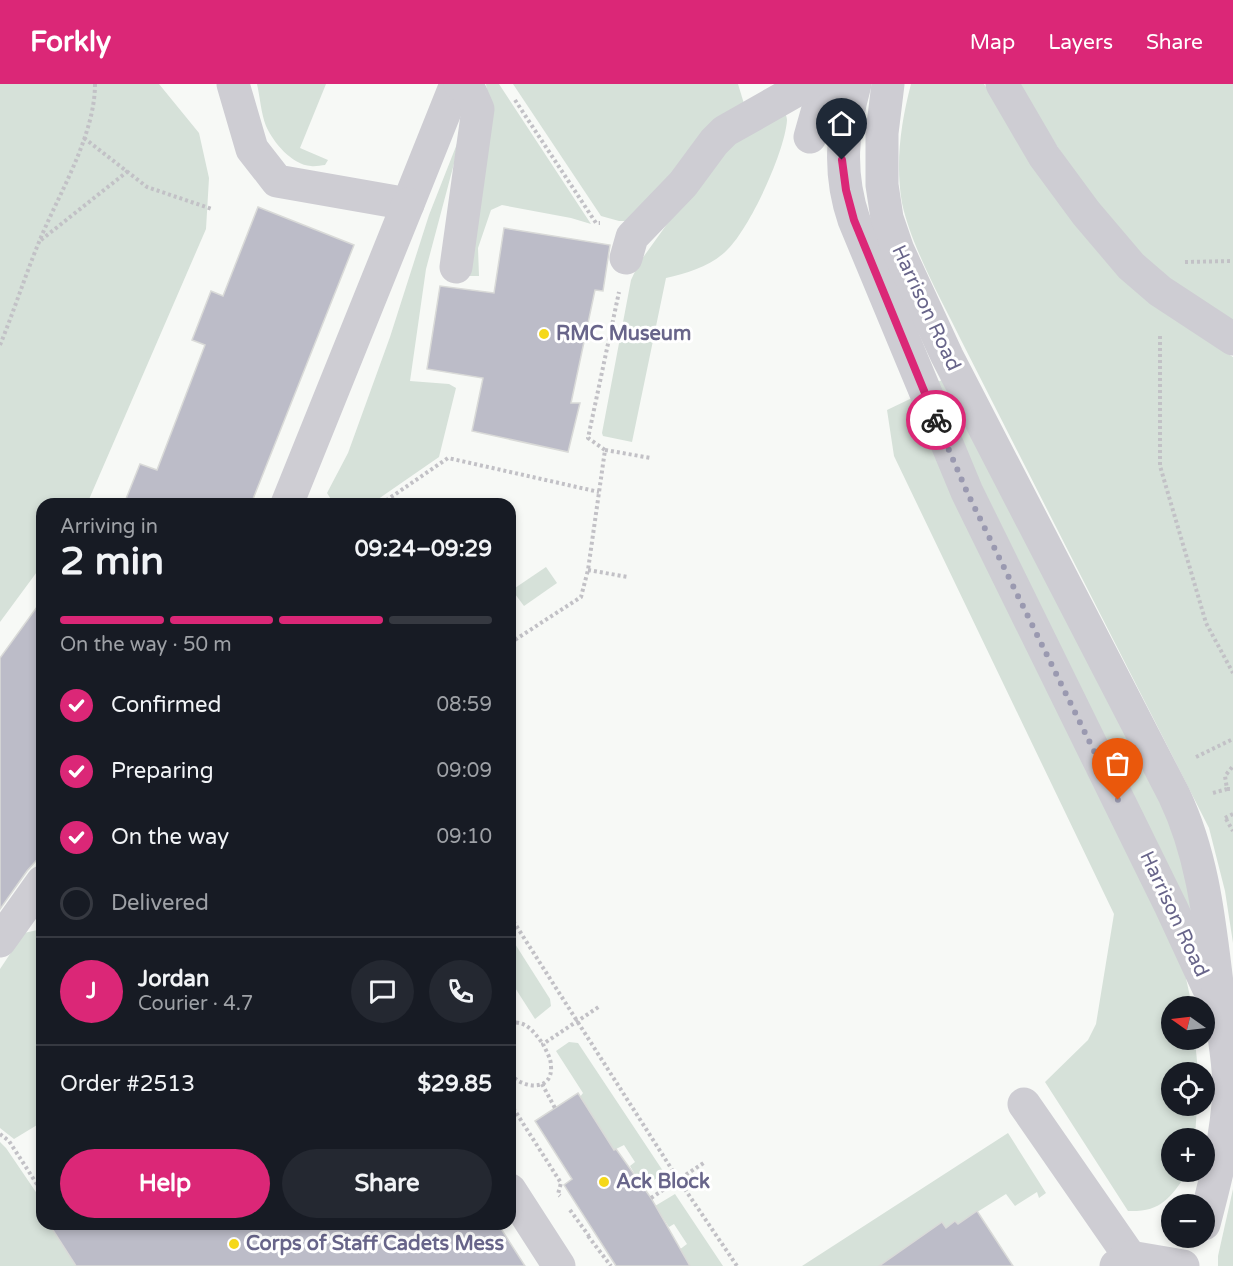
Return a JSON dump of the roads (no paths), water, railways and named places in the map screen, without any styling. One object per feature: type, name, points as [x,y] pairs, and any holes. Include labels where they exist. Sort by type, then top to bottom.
[{"type":"street","points":[[233,84],[252,149],[277,181],[408,204]]},
{"type":"street","points":[[289,498],[458,84],[471,93],[478,109],[456,267]]},
{"type":"street","points":[[626,258],[632,237],[683,184],[720,136],[808,84]]},
{"type":"street","points":[[810,137],[825,84]]},
{"type":"street","name":"Harrison Road","points":[[855,84],[842,147],[846,190],[854,220],[967,492],[1171,907],[1221,1016]]},
{"type":"street","name":"Harrison Road","points":[[888,84],[882,133],[883,198],[890,227],[908,272],[947,356],[1174,795],[1187,823],[1199,861],[1207,903],[1228,1060],[1226,1124],[1221,1159],[1212,1194]]},
{"type":"street","points":[[1002,84],[1044,156],[1086,213],[1131,266],[1160,291],[1233,339]]},
{"type":"street","points":[[0,941],[36,890]]},
{"type":"street","points":[[1024,1104],[1123,1261],[1183,1266]]},
{"type":"street","points":[[516,1199],[559,1266]]},
{"type":"street","points":[[1195,1266],[1199,1248]]},
{"type":"place","name":"RMC Museum","points":[[544,334]]},
{"type":"place","name":"Ack Block","points":[[604,1182]]},
{"type":"place","name":"Corps of Staff Cadets Mess","points":[[234,1244]]}]
